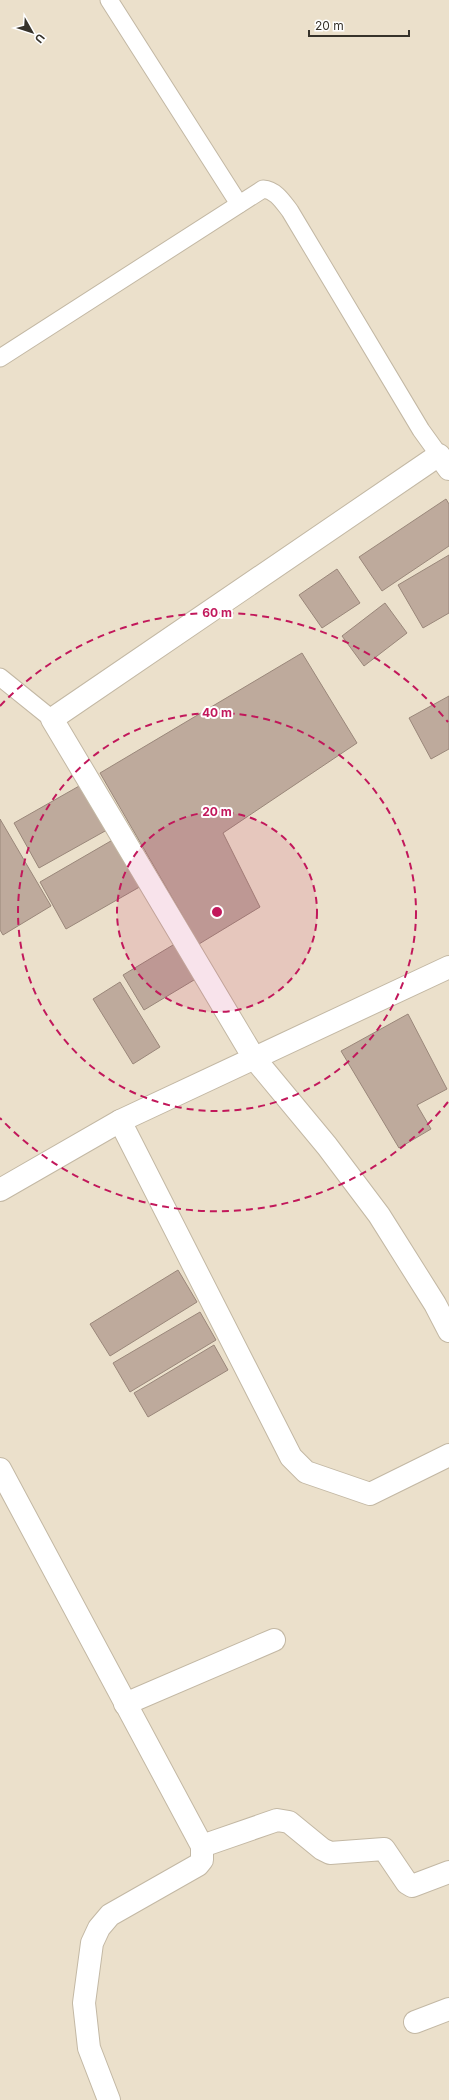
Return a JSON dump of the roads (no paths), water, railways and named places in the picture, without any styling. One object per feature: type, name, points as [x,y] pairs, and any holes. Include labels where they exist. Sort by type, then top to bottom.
[{"type":"street","points":[[444,462],[52,719],[254,1058],[327,1146],[379,1215],[435,1304],[449,1331]]},
{"type":"street","points":[[0,1190],[120,1121],[449,966]]},
{"type":"street","points":[[120,1121],[291,1457],[306,1472],[370,1494],[449,1455]]},
{"type":"street","points":[[0,1469],[202,1846],[201,1863],[110,1915],[99,1928],[92,1943],[84,2003],[90,2048],[109,2100]]},
{"type":"street","points":[[125,1704],[274,1640]]},
{"type":"street","points":[[202,1846],[277,1820],[283,1820],[289,1822],[322,1849],[330,1853],[384,1849],[407,1883],[412,1886],[449,1872]]},
{"type":"street","points":[[415,2022],[449,2009]]},
{"type":"lane","points":[[109,0],[239,204]]},
{"type":"lane","points":[[0,358],[263,189],[270,190],[280,197],[290,211],[421,430],[444,462]]},
{"type":"lane","points":[[0,677],[52,719]]}]
